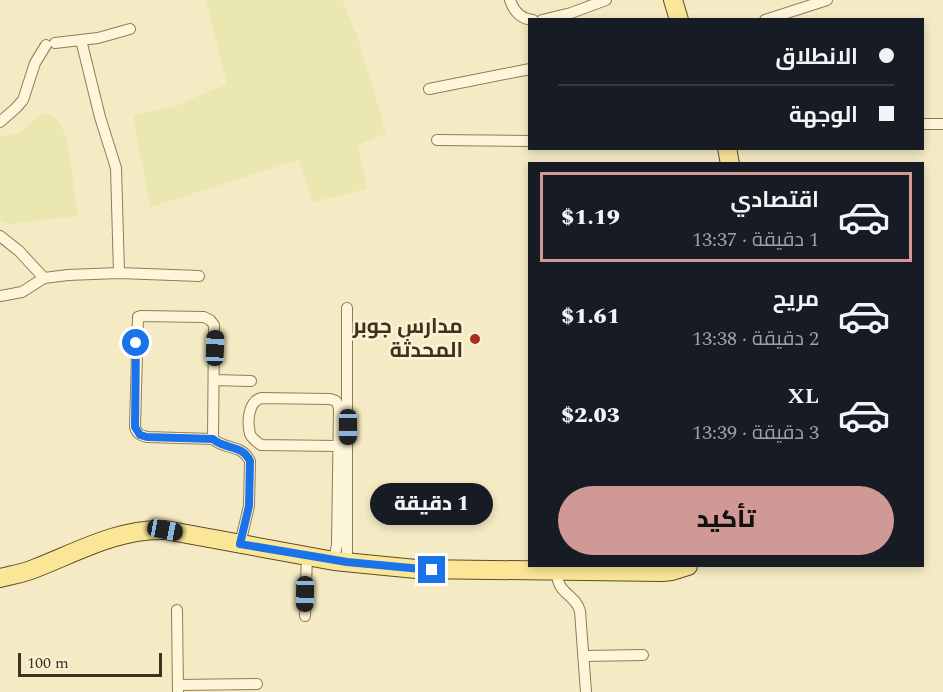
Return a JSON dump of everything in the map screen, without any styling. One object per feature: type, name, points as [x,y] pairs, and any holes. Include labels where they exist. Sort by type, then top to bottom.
[{"type":"main road","points":[[673,0],[678,18]]},
{"type":"main road","points":[[0,578],[35,569],[103,542],[148,530],[165,530],[341,561],[448,571],[672,572],[685,567]]},
{"type":"street","points":[[510,0],[513,10],[528,19]]},
{"type":"street","points":[[550,18],[606,0]]},
{"type":"street","points":[[771,18],[827,0]]},
{"type":"street","points":[[0,122],[23,100],[35,63],[50,44],[130,29]]},
{"type":"street","points":[[81,40],[100,117],[116,168],[118,273]]},
{"type":"street","points":[[429,89],[528,69]]},
{"type":"street","points":[[924,124],[943,124]]},
{"type":"street","points":[[437,140],[528,141]]},
{"type":"street","points":[[0,236],[19,251],[44,278]]},
{"type":"street","points":[[0,296],[22,292],[44,278],[68,275],[118,273],[199,276]]},
{"type":"street","points":[[341,561],[347,308]]},
{"type":"street","points":[[213,439],[216,332],[214,325],[204,317],[138,317],[136,431],[147,437],[213,439],[247,454],[250,461],[249,506],[240,544]]},
{"type":"street","points":[[214,380],[251,381]]},
{"type":"street","points":[[337,446],[261,445],[253,439],[250,433],[250,406],[254,400],[261,398],[336,401],[339,407],[337,545],[341,561]]},
{"type":"street","points":[[305,616],[307,555]]},
{"type":"street","points":[[557,572],[562,590],[579,606],[586,692]]},
{"type":"street","points":[[177,610],[178,688],[257,684]]},
{"type":"street","points":[[583,656],[643,654]]},
{"type":"shaded area","points":[[342,0],[357,36],[386,133],[358,145],[367,189],[312,202],[299,160],[150,207],[133,115],[173,107],[227,84],[206,1]]},
{"type":"shaded area","points":[[43,112],[57,119],[67,138],[78,216],[9,224],[0,220],[0,137],[20,133]]},
{"type":"place","name":"مدارس جوبر المحدثة","points":[[475,339]]},
{"type":"route","points":[[136,343],[136,431],[147,437],[213,439],[247,454],[250,461],[249,506],[240,544],[347,562],[432,570]]}]
